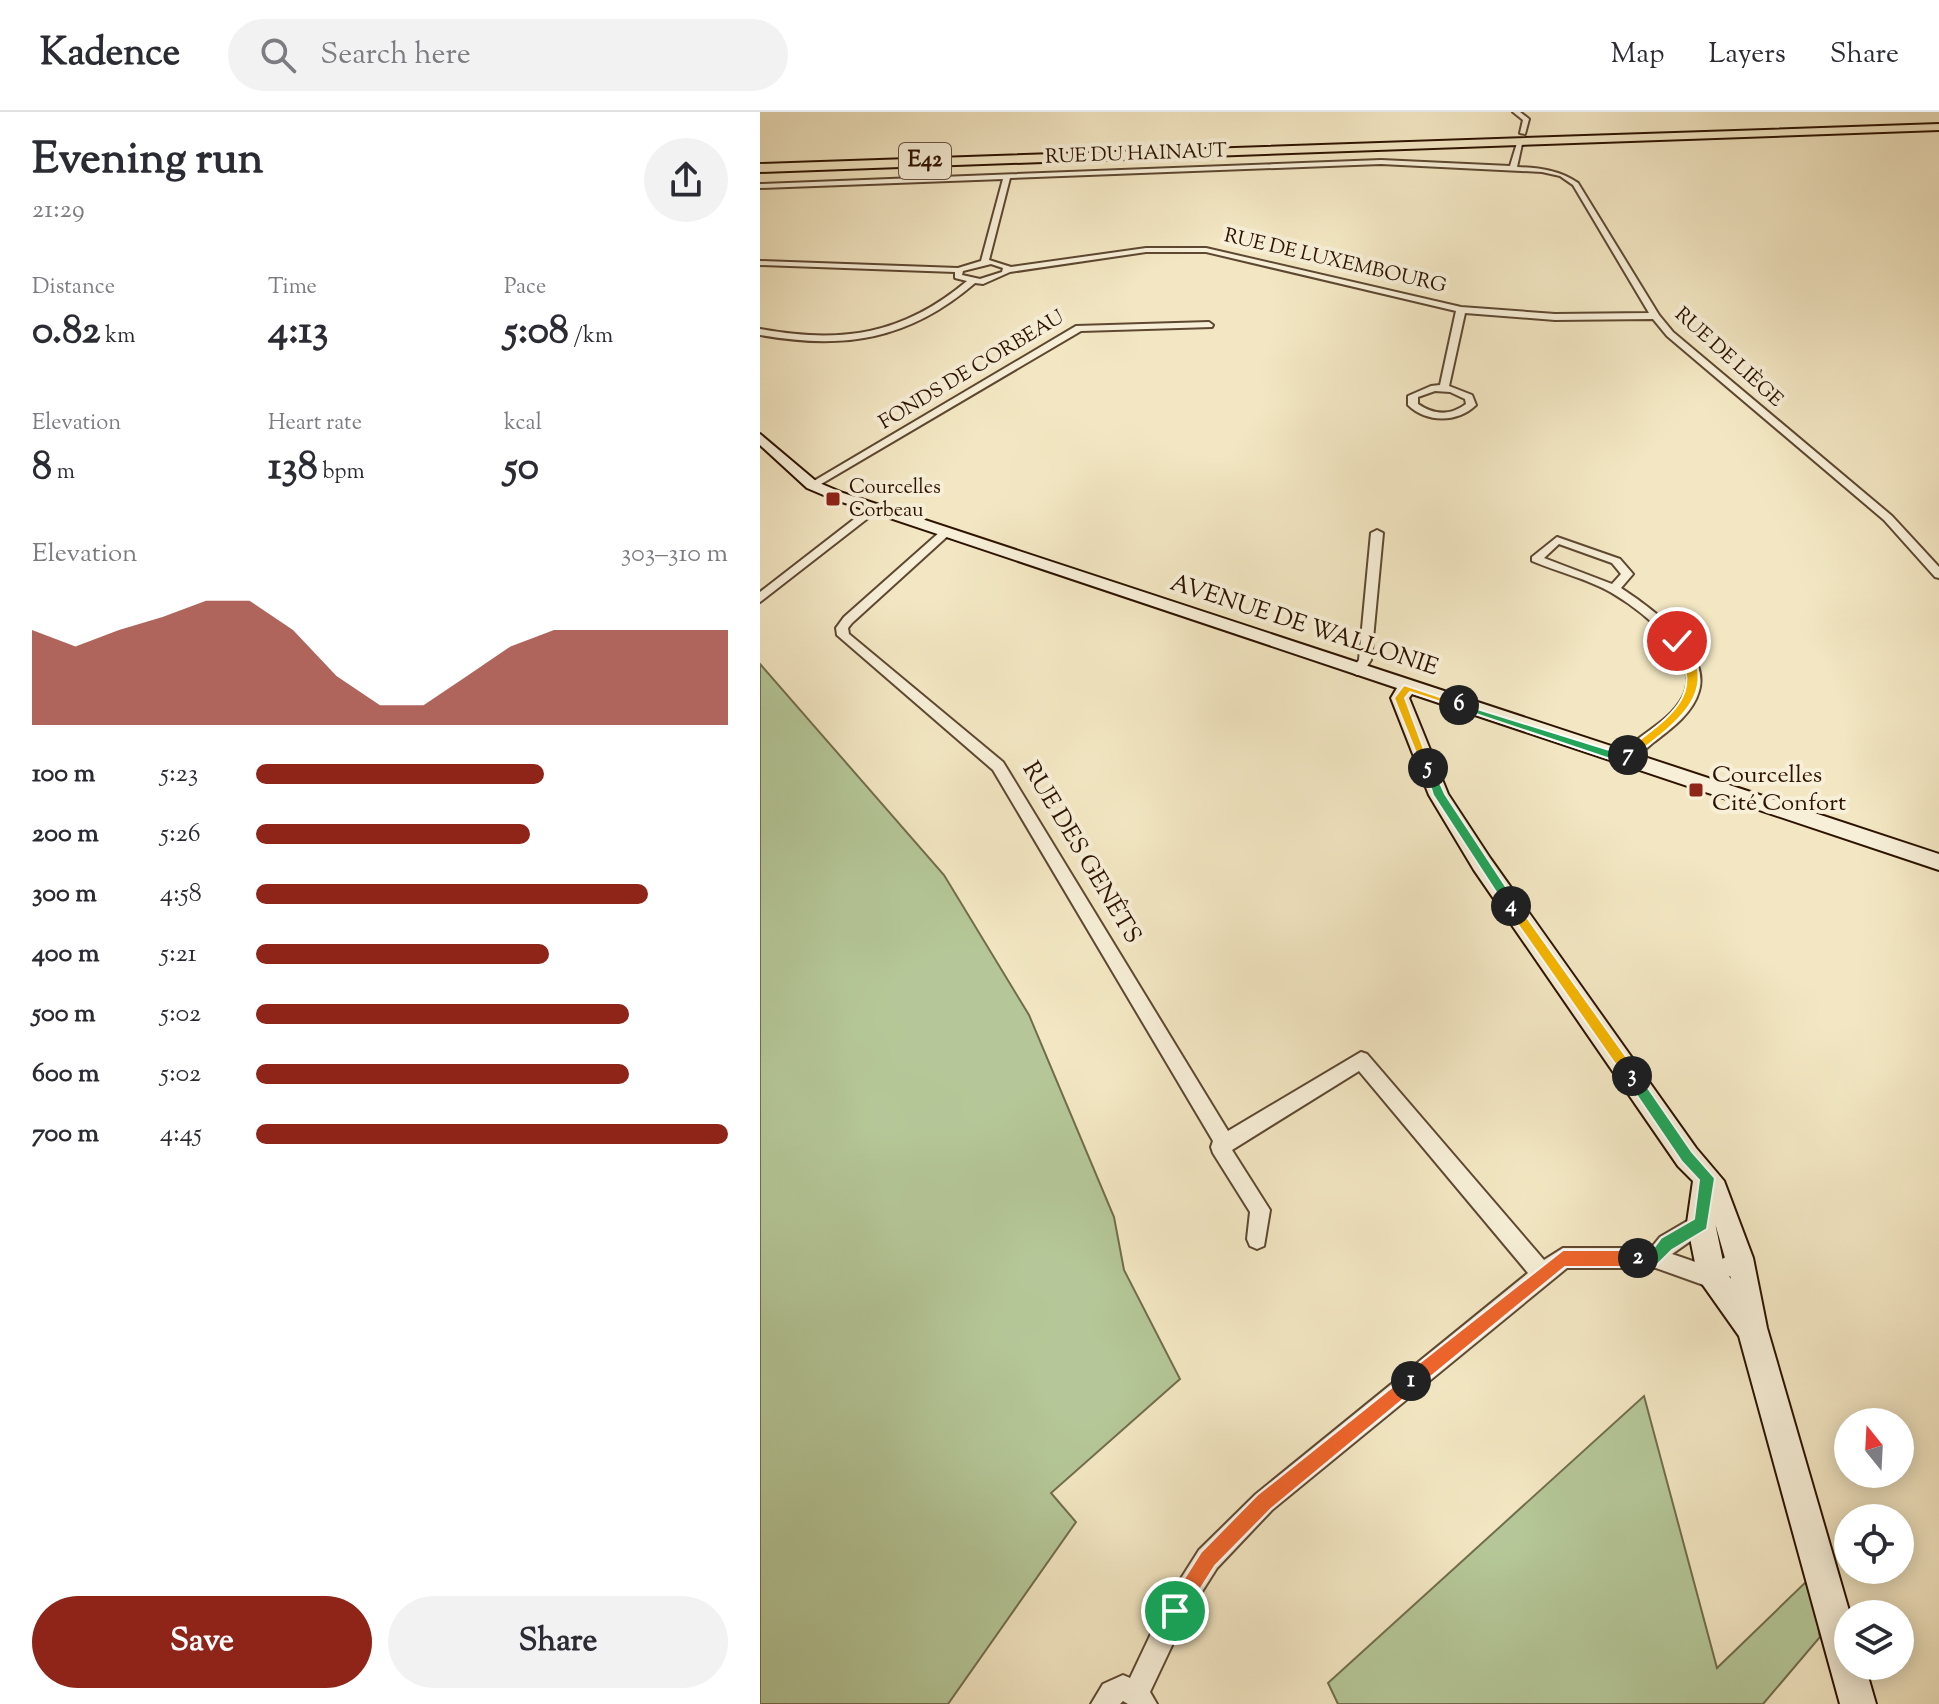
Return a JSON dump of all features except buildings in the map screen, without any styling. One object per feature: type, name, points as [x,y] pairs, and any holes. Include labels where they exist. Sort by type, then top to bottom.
[{"type":"highway","name":"E42","points":[[762,164],[1939,125]]},
{"type":"highway","name":"E42","points":[[762,164],[785,167],[1939,125]]},
{"type":"street","points":[[1516,112],[1526,119],[1523,133]]},
{"type":"street","points":[[1513,168],[1519,144]]},
{"type":"street","name":"RUE DU HAINAUT","points":[[760,186],[1381,162],[1513,168]]},
{"type":"street","name":"RUE DE LIÈGE","points":[[1513,168],[1562,175],[1576,184],[1655,316],[1691,352],[1888,518],[1939,574]]},
{"type":"street","points":[[985,262],[1007,176]]},
{"type":"street","name":"RUE DE LUXEMBOURG","points":[[972,281],[996,279],[1008,270],[1146,250],[1206,250],[1461,310],[1555,317],[1655,316]]},
{"type":"street","points":[[760,263],[959,270],[985,262],[999,263],[1008,270]]},
{"type":"street","points":[[959,270],[958,276],[972,281]]},
{"type":"street","points":[[760,332],[798,341],[827,342],[884,332],[934,312],[972,281]]},
{"type":"street","points":[[1444,388],[1461,310]]},
{"type":"street","name":"FONDS DE CORBEAU","points":[[812,485],[1079,328],[1209,325]]},
{"type":"street","points":[[1444,388],[1469,397],[1468,409],[1444,416],[1425,413],[1413,405],[1412,398],[1418,392],[1444,388]]},
{"type":"street","name":"AVENUE DE WALLONIE","points":[[760,438],[812,485],[875,508],[1407,688],[1939,862]]},
{"type":"street","points":[[760,598],[875,508]]},
{"type":"street","name":"RUE DES GENÊTS","points":[[945,533],[848,620],[842,628],[843,635],[998,766],[1225,1143],[1220,1147],[1260,1210],[1257,1239]]},
{"type":"street","points":[[1357,671],[1365,660],[1377,533]]},
{"type":"street","points":[[1614,589],[1627,574],[1616,561],[1557,540],[1536,559],[1614,589],[1645,611],[1690,658],[1694,675],[1693,691],[1676,715],[1623,759]]},
{"type":"street","points":[[1407,688],[1400,698],[1439,795],[1490,877],[1687,1157],[1715,1189],[1752,1309],[1752,1328],[1858,1704]]},
{"type":"street","points":[[1225,1143],[1361,1060],[1542,1274]]},
{"type":"street","points":[[1707,1178],[1701,1223],[1712,1278],[1752,1328]]},
{"type":"street","points":[[1701,1223],[1735,1248]]},
{"type":"street","points":[[1656,1258],[1667,1244],[1701,1223]]},
{"type":"street","points":[[1712,1278],[1735,1248]]},
{"type":"street","points":[[1104,1704],[1112,1693],[1123,1688],[1140,1699],[1175,1611],[1217,1550],[1264,1502],[1563,1258],[1656,1258],[1712,1278]]},
{"type":"green space","points":[[760,664],[944,875],[1029,1015],[1114,1217],[1124,1270],[1180,1379],[1051,1493],[1076,1522],[948,1704],[760,1704]]},
{"type":"green space","points":[[1644,1396],[1717,1668],[1810,1578],[1820,1637],[1763,1704],[1338,1704],[1328,1683]]},
{"type":"place","name":"Courcelles Corbeau","points":[[833,499]]},
{"type":"place","name":"Courcelles Cité Confort","points":[[1696,790]]},
{"type":"route","points":[[1175,1611],[1208,1559],[1264,1502],[1563,1258],[1656,1258],[1667,1244],[1701,1223],[1707,1178],[1687,1157],[1482,864],[1439,795],[1400,698],[1407,688],[1623,759],[1676,715],[1693,691],[1694,675],[1690,658],[1677,641]]}]
